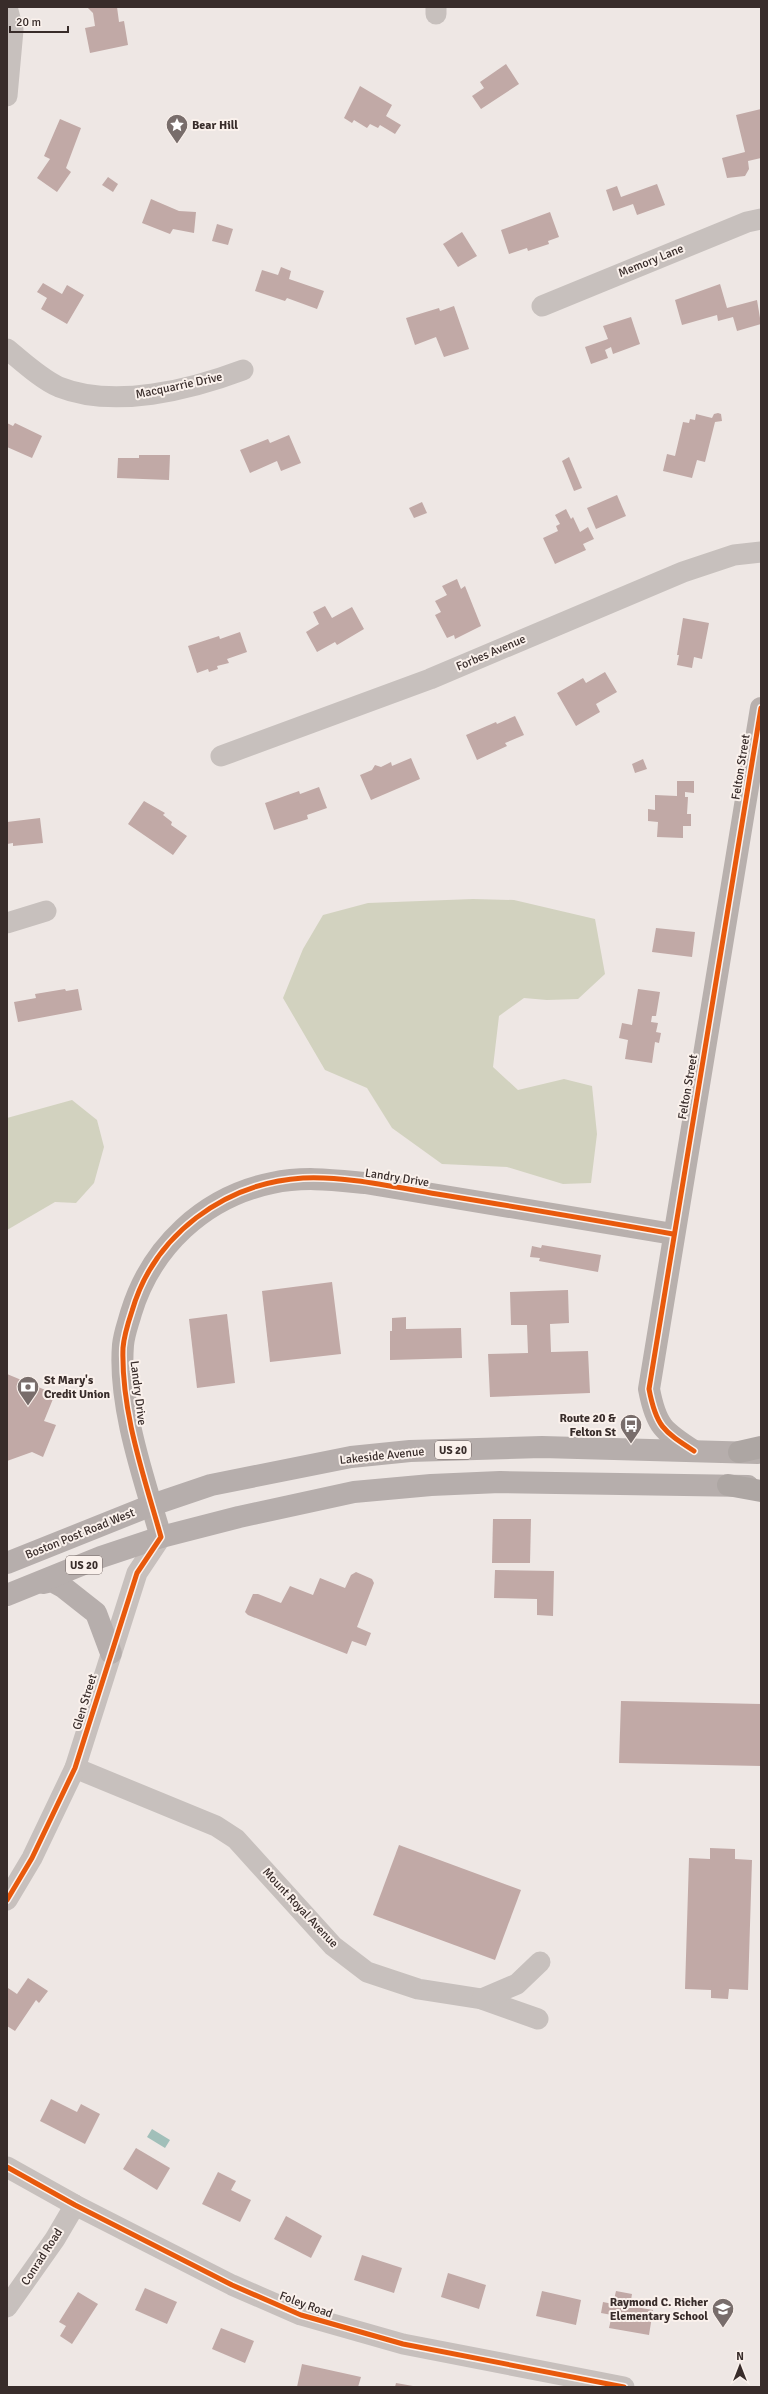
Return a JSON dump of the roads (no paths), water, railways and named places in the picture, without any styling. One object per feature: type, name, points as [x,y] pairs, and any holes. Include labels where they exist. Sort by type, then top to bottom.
[{"type":"highway","points":[[739,1452],[761,1447]]},
{"type":"highway","points":[[728,1485],[761,1491]]},
{"type":"main road","name":"Lakeside Avenue","points":[[152,1505],[211,1485],[381,1453],[542,1447],[761,1453]]},
{"type":"main road","name":"US 20","points":[[7,1595],[42,1583],[101,1557],[161,1537],[309,1500],[382,1489],[500,1482],[761,1486]]},
{"type":"main road","name":"Boston Post Road West","points":[[7,1563],[152,1505]]},
{"type":"main road","points":[[42,1583],[52,1581],[96,1613],[111,1653]]},
{"type":"street","points":[[7,7],[13,30],[7,96]]},
{"type":"street","name":"Memory Lane","points":[[542,306],[747,222],[761,219]]},
{"type":"street","name":"Macquarrie Drive","points":[[7,349],[58,386],[89,396],[132,397],[190,386],[243,370]]},
{"type":"street","name":"Forbes Avenue","points":[[221,756],[430,679],[683,572],[734,555],[761,552]]},
{"type":"street","name":"Felton Street","points":[[694,1451],[668,1434],[654,1414],[649,1389],[673,1234],[761,708]]},
{"type":"street","points":[[7,923],[46,911]]},
{"type":"street","name":"Landry Drive","points":[[152,1505],[127,1399],[124,1359],[126,1331],[139,1291],[154,1261],[185,1227],[219,1202],[231,1196],[272,1183],[304,1178],[327,1179],[381,1185],[673,1234]]},
{"type":"street","points":[[152,1505],[161,1537]]},
{"type":"street","name":"Glen Street","points":[[7,1900],[32,1858],[75,1768],[136,1573],[161,1537]]},
{"type":"street","name":"Mount Royal Avenue","points":[[75,1768],[216,1826],[236,1839],[333,1946],[367,1972],[418,1989],[482,1999],[538,2019]]},
{"type":"street","points":[[482,1999],[518,1984],[540,1962]]},
{"type":"street","name":"Foley Road","points":[[7,2167],[75,2205],[248,2293],[308,2318],[403,2344],[575,2382],[624,2387]]},
{"type":"street","name":"Conrad Road","points":[[7,2307],[51,2244],[75,2205]]},
{"type":"water","points":[[152,2129],[170,2140],[165,2148],[147,2137]]},
{"type":"place","name":"Bear Hill","points":[[177,144]]},
{"type":"place","name":"St Mary's Credit Union","points":[[28,1406]]},
{"type":"place","name":"Route 20 & Felton St","points":[[631,1444]]},
{"type":"place","name":"Raymond C. Richer Elementary School","points":[[723,2328]]}]
